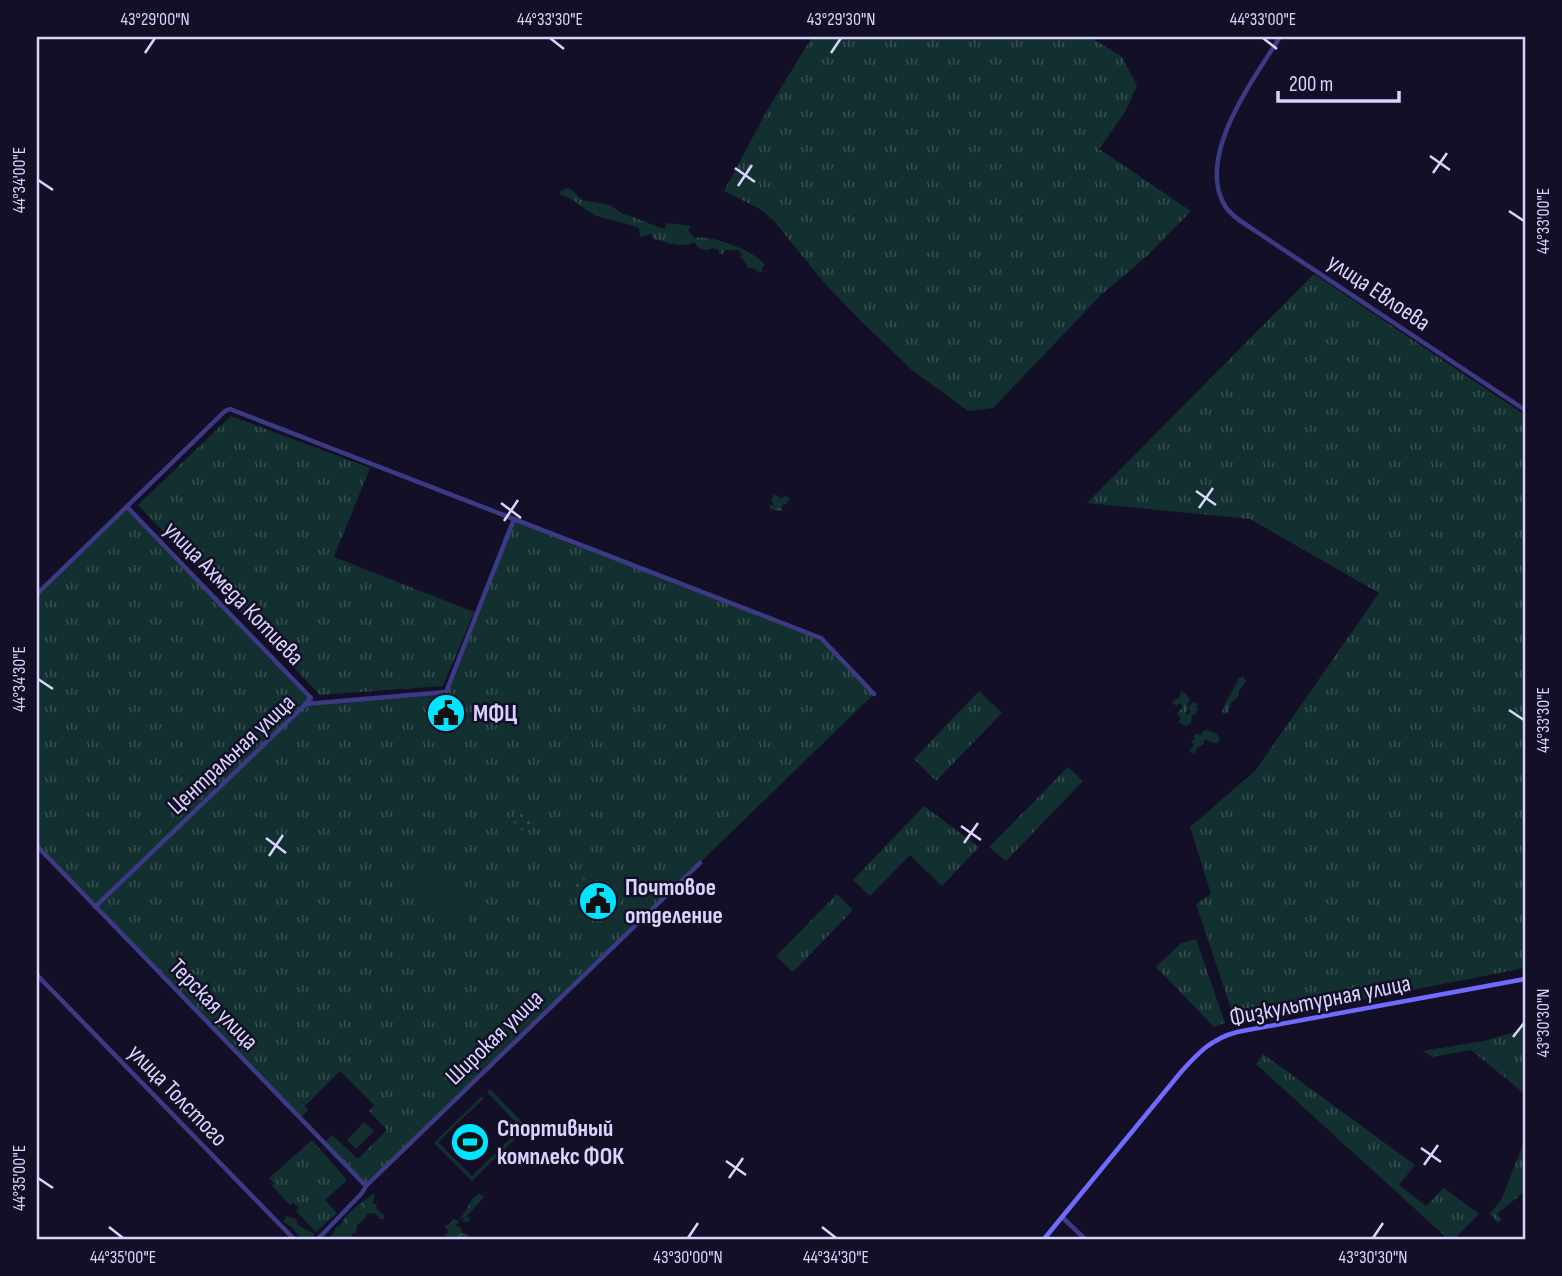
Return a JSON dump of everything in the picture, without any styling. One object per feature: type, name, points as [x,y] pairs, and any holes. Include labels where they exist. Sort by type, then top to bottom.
[{"type":"main road","name":"Физкультурная улица","points":[[1044,1239],[1188,1064],[1215,1039],[1237,1032],[1525,979]]},
{"type":"street","name":"улица Евлоева","points":[[1280,37],[1227,129],[1221,145],[1218,185],[1220,196],[1232,215],[1525,410]]},
{"type":"street","points":[[37,594],[230,409],[821,638],[874,694]]},
{"type":"street","name":"улица Ахмеда Котиева","points":[[127,507],[316,704]]},
{"type":"street","name":"Центральная улица","points":[[95,907],[306,704],[446,692],[514,519]]},
{"type":"street","points":[[306,704],[310,697]]},
{"type":"street","name":"Терская улица","points":[[37,846],[366,1186]]},
{"type":"street","name":"Широкая улица","points":[[318,1239],[366,1186],[700,863]]},
{"type":"street","name":"улица Толстого","points":[[37,975],[294,1239]]},
{"type":"street","points":[[1063,1217],[1085,1239]]},
{"type":"green space","points":[[812,37],[1090,37],[1122,57],[1137,86],[1125,112],[1099,149],[1191,211],[1147,256],[1101,295],[993,408],[968,411],[912,370],[860,320],[827,286],[773,220],[760,209],[724,191],[765,114]]},
{"type":"green space","points":[[566,188],[571,189],[582,200],[610,205],[622,213],[664,229],[667,223],[691,226],[688,230],[694,238],[722,241],[752,254],[765,265],[761,269],[763,271],[759,273],[748,268],[745,261],[739,257],[743,255],[738,250],[725,250],[722,255],[719,250],[713,248],[699,248],[694,242],[679,245],[653,239],[651,234],[640,237],[639,228],[595,215],[561,195],[560,192]]},
{"type":"green space","points":[[1314,274],[1525,415],[1525,968],[1236,1024],[1196,904],[1211,894],[1190,827],[1255,771],[1379,593],[1250,519],[1087,503]]},
{"type":"green space","points":[[231,416],[370,468],[334,557],[474,612],[443,686],[320,695],[138,505]]},
{"type":"green space","points":[[774,494],[781,498],[790,498],[786,505],[783,504],[781,511],[770,509],[769,506],[774,504],[771,500]]},
{"type":"green space","points":[[127,507],[317,704],[446,692],[514,519],[821,638],[874,694],[366,1186],[324,1143],[332,1135],[358,1159],[387,1130],[369,1111],[374,1105],[340,1071],[305,1106],[308,1110],[300,1119],[37,846],[37,594]]},
{"type":"green space","points":[[1243,676],[1246,681],[1239,691],[1239,696],[1231,703],[1228,713],[1224,714],[1222,712],[1225,703],[1238,679]]},
{"type":"green space","points":[[979,691],[1002,713],[936,781],[914,759]]},
{"type":"green space","points":[[1181,692],[1190,700],[1185,715],[1190,713],[1190,705],[1193,702],[1198,704],[1195,715],[1192,714],[1191,723],[1186,726],[1178,722],[1181,719],[1177,713],[1183,707],[1180,703],[1177,706],[1172,703],[1179,698]]},
{"type":"green space","points":[[1207,730],[1217,734],[1220,739],[1217,744],[1204,739],[1204,744],[1197,748],[1194,754],[1189,751],[1194,745],[1191,740],[1195,740],[1194,736],[1197,733],[1200,736]]},
{"type":"green space","points":[[1068,767],[1083,781],[1006,861],[989,847]]},
{"type":"green space","points":[[924,806],[979,847],[942,886],[910,855],[870,896],[853,880]]},
{"type":"green space","points":[[520,810],[534,825],[525,833],[511,819]]},
{"type":"green space","points":[[428,872],[467,908],[470,918],[463,929],[453,932],[445,930],[411,895],[412,881]]},
{"type":"green space","points":[[579,873],[593,888],[584,896],[570,881]]},
{"type":"green space","points":[[837,894],[853,910],[793,972],[776,956]]},
{"type":"green space","points":[[1196,939],[1225,1023],[1214,1027],[1156,967],[1181,943]]},
{"type":"green space","points":[[1525,1029],[1525,1094],[1471,1050],[1432,1057],[1423,1051],[1484,1041]]},
{"type":"green space","points":[[1263,1054],[1415,1165],[1399,1185],[1426,1206],[1444,1188],[1479,1214],[1454,1239],[1448,1239],[1256,1064]]},
{"type":"green space","points":[[490,1089],[527,1127],[472,1181],[434,1143],[482,1096],[484,1098],[438,1142],[472,1176],[521,1128],[487,1092]]},
{"type":"green space","points":[[364,1122],[374,1131],[356,1149],[347,1140]]},
{"type":"green space","points":[[1525,1139],[1525,1191],[1497,1214],[1501,1220],[1498,1223],[1490,1214],[1502,1198]]},
{"type":"green space","points":[[312,1140],[347,1180],[325,1200],[337,1213],[316,1232],[296,1211],[299,1208],[293,1202],[290,1205],[272,1186],[274,1183],[269,1178]]},
{"type":"green space","points":[[373,1194],[375,1196],[372,1204],[377,1204],[376,1208],[384,1215],[384,1219],[380,1219],[375,1213],[367,1214],[357,1225],[356,1233],[351,1234],[355,1239],[328,1239],[349,1213]]},
{"type":"green space","points":[[479,1194],[485,1196],[466,1217],[470,1218],[470,1221],[463,1222],[464,1217],[460,1220],[472,1199]]},
{"type":"green space","points":[[286,1216],[296,1219],[298,1225],[313,1233],[315,1238],[301,1239],[292,1227],[283,1222]]},
{"type":"green space","points":[[453,1219],[459,1221],[456,1226],[460,1227],[468,1239],[443,1236],[449,1232],[444,1226],[450,1224]]},
{"type":"place","name":"МФЦ","points":[[446,713]]},
{"type":"place","name":"Почтовое отделение","points":[[598,901]]},
{"type":"place","name":"Спортивный комплекс ФОК","points":[[470,1142]]}]
